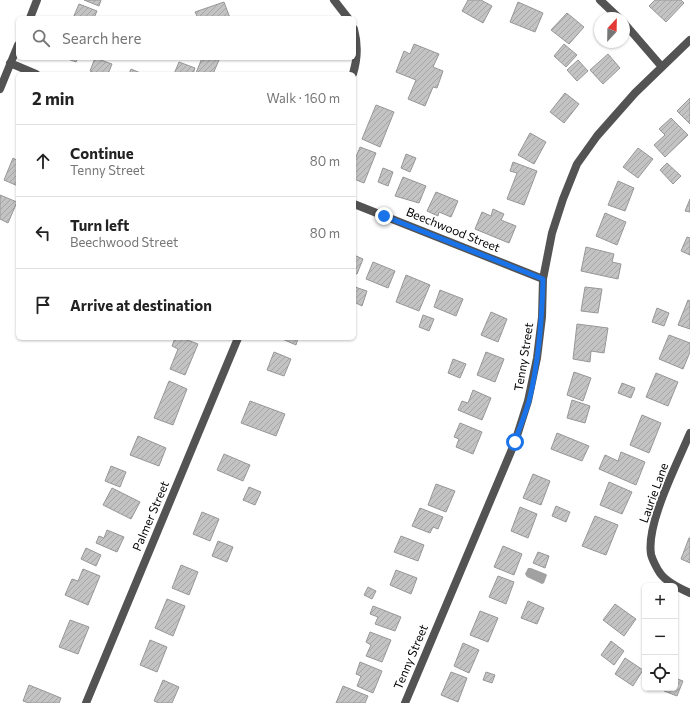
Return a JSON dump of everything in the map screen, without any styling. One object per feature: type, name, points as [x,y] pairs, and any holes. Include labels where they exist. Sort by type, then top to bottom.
[{"type":"street","points":[[31,16],[37,0]]},
{"type":"street","points":[[334,0],[346,16]]},
{"type":"street","points":[[600,0],[613,12]]},
{"type":"street","points":[[630,30],[662,67]]},
{"type":"street","points":[[353,72],[357,56],[356,37]]},
{"type":"street","name":"Tenny Street","points":[[405,703],[515,442],[528,401],[537,358],[542,317],[543,279],[552,233],[563,198],[577,164],[598,136],[630,99],[690,40]]},
{"type":"street","points":[[0,89],[16,50]]},
{"type":"street","points":[[10,63],[31,72]]},
{"type":"street","name":"Beechwood Street","points":[[356,205],[543,279]]},
{"type":"street","name":"Palmer Street","points":[[86,703],[237,340]]},
{"type":"street","name":"Laurie Lane","points":[[690,433],[658,509],[652,531],[651,554],[660,573],[678,588],[690,593]]},
{"type":"shaded area","points":[[528,568],[546,574],[544,583],[542,584],[527,577],[525,574]]},
{"type":"building","points":[[84,0],[101,0],[99,6]]},
{"type":"building","points":[[468,0],[481,0],[492,6],[483,23],[462,11]]},
{"type":"building","points":[[655,0],[681,0],[684,3],[666,22],[649,6]]},
{"type":"building","points":[[224,2],[229,16],[197,16],[195,12]]},
{"type":"building","points":[[518,2],[543,13],[535,32],[510,22]]},
{"type":"building","points":[[79,4],[97,11],[95,16],[74,16]]},
{"type":"building","points":[[567,13],[584,27],[569,44],[551,30]]},
{"type":"building","points":[[414,44],[439,54],[433,67],[443,71],[437,88],[433,87],[425,106],[408,99],[416,80],[396,72],[404,51],[410,54]]},
{"type":"building","points":[[564,44],[577,55],[566,67],[554,56]]},
{"type":"building","points":[[608,54],[620,68],[603,84],[590,70]]},
{"type":"building","points":[[94,60],[101,60],[112,64],[109,72],[90,71]]},
{"type":"building","points":[[201,60],[219,60],[214,72],[196,72]]},
{"type":"building","points":[[578,60],[588,71],[577,81],[567,70]]},
{"type":"building","points":[[179,62],[195,68],[194,72],[175,72]]},
{"type":"building","points":[[131,69],[138,72],[130,72]]},
{"type":"building","points":[[565,93],[579,104],[564,123],[550,112]]},
{"type":"building","points":[[690,98],[690,124],[677,111]]},
{"type":"building","points":[[376,105],[394,112],[380,147],[362,139]]},
{"type":"building","points":[[671,118],[688,135],[665,157],[654,145],[665,135],[659,129]]},
{"type":"building","points":[[530,133],[546,142],[534,164],[518,155]]},
{"type":"building","points":[[360,147],[376,153],[364,183],[356,180],[356,157]]},
{"type":"building","points":[[638,148],[653,159],[638,178],[623,167]]},
{"type":"building","points":[[406,154],[416,158],[410,172],[401,168]]},
{"type":"building","points":[[13,158],[16,160],[16,185],[4,180]]},
{"type":"building","points":[[513,162],[537,171],[524,205],[507,199],[517,173],[510,171]]},
{"type":"building","points":[[667,163],[681,176],[673,184],[660,170]]},
{"type":"building","points":[[383,168],[393,172],[388,186],[378,182]]},
{"type":"building","points":[[403,177],[426,186],[419,203],[395,196]]},
{"type":"building","points":[[618,181],[634,188],[625,211],[608,205]]},
{"type":"building","points":[[436,192],[458,201],[451,217],[439,212],[438,216],[427,211]]},
{"type":"building","points":[[0,195],[16,202],[16,204],[8,223],[0,219]]},
{"type":"building","points":[[690,199],[690,212],[685,211]]},
{"type":"building","points":[[493,209],[504,214],[501,220],[516,226],[509,243],[475,229],[482,212],[491,216]]},
{"type":"building","points":[[605,213],[626,222],[617,245],[596,236]]},
{"type":"building","points":[[687,237],[690,238],[690,255],[681,251]]},
{"type":"building","points":[[586,247],[614,254],[612,262],[621,264],[618,279],[581,271]]},
{"type":"building","points":[[356,256],[363,259],[356,274]]},
{"type":"building","points":[[373,262],[395,271],[388,288],[366,279]]},
{"type":"building","points":[[406,275],[430,285],[419,311],[396,302]]},
{"type":"building","points":[[356,287],[367,291],[362,306],[356,303]]},
{"type":"building","points":[[585,287],[602,289],[598,313],[581,311]]},
{"type":"building","points":[[440,290],[463,299],[456,316],[434,307]]},
{"type":"building","points":[[688,300],[690,301],[690,329],[678,325]]},
{"type":"building","points":[[657,308],[669,313],[664,326],[652,322]]},
{"type":"building","points":[[491,312],[507,319],[498,342],[481,335]]},
{"type":"building","points":[[423,315],[434,319],[429,331],[419,327]]},
{"type":"building","points":[[577,324],[608,328],[604,353],[591,351],[590,362],[573,359]]},
{"type":"building","points":[[669,335],[690,343],[690,352],[683,369],[659,359]]},
{"type":"building","points":[[174,340],[187,340],[198,344],[185,375],[170,369],[178,349],[172,346]]},
{"type":"building","points":[[285,340],[297,340],[296,345]]},
{"type":"building","points":[[274,352],[291,359],[284,376],[267,370]]},
{"type":"building","points":[[486,352],[504,359],[495,382],[477,375]]},
{"type":"building","points":[[453,359],[466,364],[460,378],[448,373]]},
{"type":"building","points":[[574,372],[591,378],[583,401],[567,395]]},
{"type":"building","points":[[656,373],[678,382],[668,406],[646,397]]},
{"type":"building","points":[[169,381],[187,389],[173,425],[154,418]]},
{"type":"building","points":[[622,383],[635,388],[631,398],[618,393]]},
{"type":"building","points":[[473,390],[491,398],[482,420],[458,410],[462,401],[468,403]]},
{"type":"building","points":[[572,400],[590,406],[585,423],[567,418]]},
{"type":"building","points":[[250,401],[285,414],[276,436],[241,423]]},
{"type":"building","points":[[642,415],[661,423],[649,453],[630,445]]},
{"type":"building","points":[[460,423],[482,432],[473,454],[456,447],[459,439],[454,437]]},
{"type":"building","points":[[557,433],[589,446],[582,461],[551,449]]},
{"type":"building","points":[[138,436],[166,448],[159,466],[130,455]]},
{"type":"building","points":[[621,452],[645,462],[636,485],[599,469],[605,455],[618,461]]},
{"type":"building","points":[[224,454],[250,465],[243,481],[217,470]]},
{"type":"building","points":[[111,466],[126,472],[120,487],[105,481]]},
{"type":"building","points":[[533,474],[550,481],[541,505],[523,498]]},
{"type":"building","points":[[609,482],[632,492],[622,514],[600,505]]},
{"type":"building","points":[[436,484],[455,491],[446,512],[428,505]]},
{"type":"building","points":[[249,487],[261,492],[255,505],[243,500]]},
{"type":"building","points":[[112,488],[140,502],[131,519],[103,505]]},
{"type":"building","points":[[556,506],[570,512],[566,522],[552,516]]},
{"type":"building","points":[[520,507],[537,514],[528,538],[511,531]]},
{"type":"building","points":[[420,508],[443,517],[438,529],[433,527],[430,533],[412,526]]},
{"type":"building","points":[[202,512],[219,519],[210,541],[193,534]]},
{"type":"building","points":[[595,516],[618,525],[606,555],[582,546]]},
{"type":"building","points":[[107,530],[124,537],[117,552],[96,543],[99,536],[104,538]]},
{"type":"building","points":[[401,536],[424,545],[418,561],[394,552]]},
{"type":"building","points":[[690,538],[690,563],[681,559]]},
{"type":"building","points":[[218,541],[233,547],[227,562],[212,556]]},
{"type":"building","points":[[503,546],[522,554],[514,575],[494,567]]},
{"type":"building","points":[[86,548],[101,555],[96,566],[81,559]]},
{"type":"building","points":[[538,552],[549,556],[545,568],[533,563]]},
{"type":"building","points":[[181,565],[198,572],[189,595],[172,588]]},
{"type":"building","points":[[83,569],[100,576],[88,605],[65,595],[72,579],[78,581]]},
{"type":"building","points":[[396,570],[417,578],[411,594],[390,585]]},
{"type":"building","points":[[498,576],[514,582],[506,604],[489,597]]},
{"type":"building","points":[[368,587],[376,591],[372,599],[364,595]]},
{"type":"building","points":[[167,599],[185,606],[173,636],[155,628]]},
{"type":"building","points":[[528,601],[544,608],[537,624],[521,618]]},
{"type":"building","points":[[615,604],[636,619],[624,636],[603,620]]},
{"type":"building","points":[[373,606],[401,617],[395,631],[375,624],[378,617],[370,614]]},
{"type":"building","points":[[480,611],[498,618],[488,642],[470,635]]},
{"type":"building","points":[[70,620],[89,627],[78,654],[59,647]]},
{"type":"building","points":[[370,632],[391,640],[382,662],[366,656],[371,645],[366,642]]},
{"type":"building","points":[[150,640],[167,647],[157,672],[140,665]]},
{"type":"building","points":[[611,641],[624,651],[614,665],[601,655]]},
{"type":"building","points":[[463,643],[479,650],[469,673],[454,666]]},
{"type":"building","points":[[625,658],[642,669],[633,686],[615,674]]},
{"type":"building","points":[[360,662],[382,671],[373,693],[357,686],[361,676],[356,674]]},
{"type":"building","points":[[451,672],[467,678],[458,702],[441,695]]},
{"type":"building","points":[[486,672],[495,675],[492,683],[483,680]]},
{"type":"building","points":[[678,679],[683,681],[677,696],[664,691],[678,691]]},
{"type":"building","points":[[163,680],[179,687],[172,703],[159,703],[154,701]]},
{"type":"building","points":[[29,685],[61,698],[59,703],[29,703],[23,701]]},
{"type":"building","points":[[343,686],[368,696],[365,703],[336,703]]},
{"type":"route","points":[[384,216],[543,279],[542,317],[537,358],[528,401],[515,442]]}]
